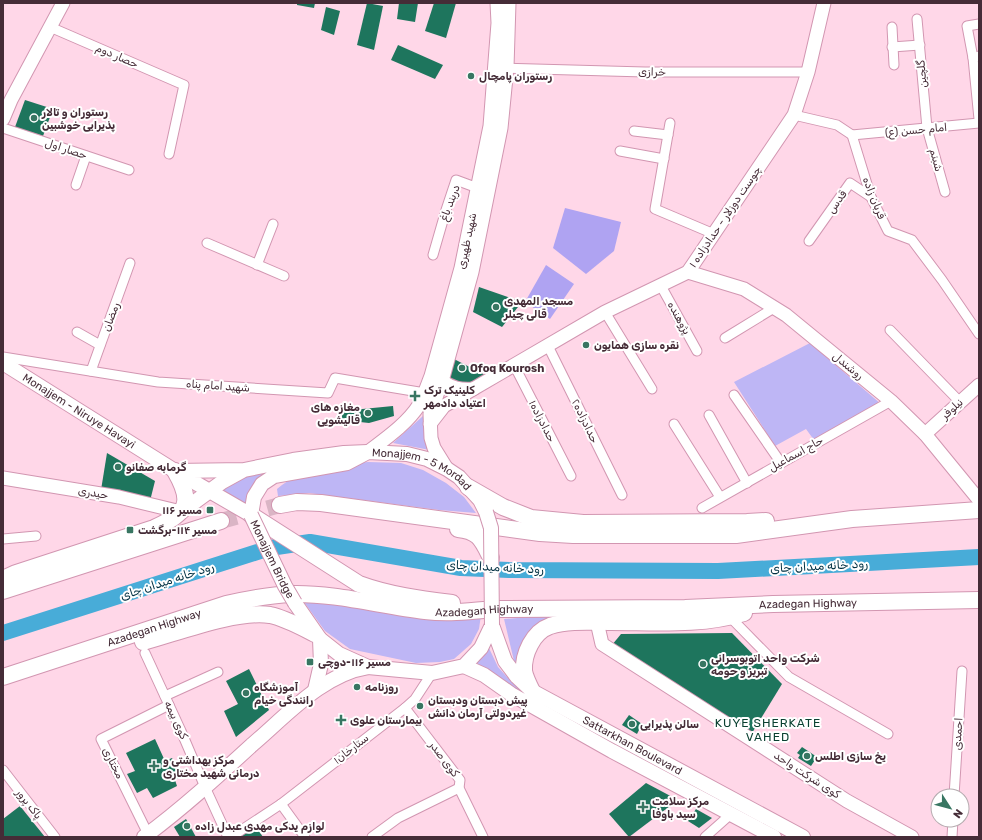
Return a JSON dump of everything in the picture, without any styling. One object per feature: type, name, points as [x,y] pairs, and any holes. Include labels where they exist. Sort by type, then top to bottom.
[{"type":"highway","points":[[3,579],[16,573],[154,528],[173,520],[181,512],[185,502],[182,482],[175,471]]},
{"type":"highway","points":[[468,487],[503,507],[531,518],[583,523],[747,522],[804,517],[852,519]]},
{"type":"highway","points":[[491,558],[482,541],[475,533],[466,530],[280,505],[297,502],[321,502],[532,532],[573,535],[736,535],[852,519],[979,510]]},
{"type":"highway","points":[[251,516],[359,584],[375,590],[410,598],[496,609]]},
{"type":"highway","points":[[3,591],[222,521]]},
{"type":"highway","name":"Azadegan Highway","points":[[3,677],[226,604],[256,598],[293,594],[322,596],[427,612],[466,612],[496,609],[685,608],[773,604],[979,600]]},
{"type":"highway","points":[[532,691],[524,672],[527,654],[535,635],[549,626],[571,622],[690,622],[730,617],[773,604]]},
{"type":"highway","points":[[3,682],[19,679],[217,621],[243,615],[270,615],[288,621],[318,636]]},
{"type":"main road","name":"Monajjem - Niruye Havayi","points":[[3,363],[209,492],[251,516]]},
{"type":"main road","points":[[175,471],[244,470],[294,460],[344,453],[368,452]]},
{"type":"main road","name":"Monajjem - 5 Mordad","points":[[251,516],[254,496],[262,484],[274,476],[347,463],[368,452],[407,454],[427,459],[447,469],[458,477],[480,500],[486,512],[491,528],[492,625]]},
{"type":"main road","points":[[181,512],[222,482],[244,470]]},
{"type":"main road","name":"Monajjem Bridge","points":[[251,516],[285,586],[318,636]]},
{"type":"main road","points":[[146,835],[205,787],[315,690],[344,673],[356,668],[368,667],[432,673],[464,666],[481,648],[492,625]]},
{"type":"main road","name":"Sattarkhan Boulevard","points":[[492,625],[505,661],[517,677],[532,691],[803,837]]},
{"type":"main road","points":[[318,636],[339,654],[368,667]]},
{"type":"main road","points":[[315,690],[321,664],[318,636]]},
{"type":"main road","name":"Sattarkhan Boulevard","points":[[464,666],[484,675],[511,694],[612,751],[774,837]]},
{"type":"street","points":[[3,119],[7,98],[63,3]]},
{"type":"street","name":"شهید ظهیری","points":[[368,452],[409,417],[418,406],[425,393],[461,268],[501,128],[501,68],[497,3]]},
{"type":"street","name":"شهید ظهیری","points":[[501,68],[509,3]]},
{"type":"street","name":"چوست دوزلار - حدادزاده ۱","points":[[430,424],[444,406],[605,312],[688,272],[794,115],[808,72],[824,3]]},
{"type":"street","name":"گلچین","points":[[917,20],[927,128]]},
{"type":"street","points":[[979,24],[967,26],[976,57],[979,119]]},
{"type":"street","name":"حصار دوم","points":[[50,27],[184,85],[169,154]]},
{"type":"street","points":[[892,27],[894,65]]},
{"type":"street","points":[[892,46],[920,45]]},
{"type":"street","name":"خرازی","points":[[501,68],[645,72],[808,72]]},
{"type":"street","points":[[794,115],[837,125],[852,135]]},
{"type":"street","points":[[670,123],[655,209],[714,234]]},
{"type":"street","name":"امام حسن (ع)","points":[[852,135],[979,123]]},
{"type":"street","name":"حصار اول","points":[[3,128],[129,170]]},
{"type":"street","name":"شبنم","points":[[927,128],[945,192]]},
{"type":"street","points":[[634,131],[668,135]]},
{"type":"street","name":"قربان زاده","points":[[852,135],[871,197],[888,230],[912,240],[942,280],[979,334]]},
{"type":"street","points":[[620,151],[664,159]]},
{"type":"street","points":[[76,185],[86,156]]},
{"type":"street","name":"دربند باغ","points":[[433,255],[456,180],[483,190]]},
{"type":"street","name":"قدس","points":[[809,241],[850,184],[871,197]]},
{"type":"street","name":"شهید ظهیری","points":[[447,469],[434,448],[431,438],[430,414],[442,381],[472,272],[483,190]]},
{"type":"street","points":[[258,265],[273,224]]},
{"type":"street","points":[[207,243],[284,276]]},
{"type":"street","name":"رمضان","points":[[91,371],[130,263]]},
{"type":"street","name":"روشندل","points":[[688,272],[744,290],[786,315],[891,401],[925,434],[979,500]]},
{"type":"street","name":"پژوهنده","points":[[661,286],[697,350]]},
{"type":"street","points":[[725,338],[774,308]]},
{"type":"street","points":[[605,312],[652,389]]},
{"type":"street","points":[[890,330],[960,402]]},
{"type":"street","points":[[77,332],[100,345]]},
{"type":"street","name":"حدادزاده۲","points":[[548,346],[622,495]]},
{"type":"street","name":"شهید امام پناه","points":[[3,357],[158,382],[328,393],[335,378],[425,393]]},
{"type":"street","name":"حدادزاده۱","points":[[514,365],[571,476]]},
{"type":"street","points":[[442,381],[451,388],[462,390],[473,389]]},
{"type":"street","name":"نیلوفر","points":[[925,434],[979,386]]},
{"type":"street","points":[[734,395],[780,464]]},
{"type":"street","name":"حاج اسماعیل","points":[[702,508],[891,401]]},
{"type":"street","points":[[709,415],[747,483]]},
{"type":"street","points":[[674,424],[720,498]]},
{"type":"street","name":"حیدری","points":[[3,478],[120,497],[181,512]]},
{"type":"street","points":[[3,539],[36,536]]},
{"type":"street","points":[[730,617],[789,677],[888,734]]},
{"type":"street","name":"کوی شرکت واحد","points":[[597,622],[602,644],[847,801],[912,837]]},
{"type":"street","name":"کوی بیمه","points":[[145,653],[182,731],[228,837]]},
{"type":"street","name":"احمدی","points":[[955,788],[962,671]]},
{"type":"street","points":[[165,696],[218,672]]},
{"type":"street","name":"ستارخان۱","points":[[231,837],[281,804],[405,708],[415,699],[432,673]]},
{"type":"street","name":"مختاری","points":[[146,835],[101,739],[169,705]]},
{"type":"street","name":"کوی صدر","points":[[405,708],[460,780],[459,788],[483,837]]},
{"type":"street","name":"پاک پرور","points":[[3,770],[55,837]]},
{"type":"street","points":[[372,837],[398,818],[459,788]]},
{"type":"street","points":[[281,804],[305,837]]},
{"type":"street","points":[[705,837],[731,814]]},
{"type":"shaded area","points":[[565,208],[621,222],[614,251],[586,274],[553,248]]},
{"type":"shaded area","points":[[546,265],[574,284],[550,319],[525,302]]},
{"type":"shaded area","points":[[810,343],[881,404],[814,440],[806,429],[775,446],[734,382]]},
{"type":"shaded area","points":[[423,416],[430,450],[393,443]]},
{"type":"shaded area","points":[[368,462],[401,463],[423,470],[446,483],[464,497],[476,513],[439,510],[309,493],[278,496],[277,489],[287,481],[309,471],[332,466]]},
{"type":"shaded area","points":[[273,471],[246,505],[220,491],[244,476]]},
{"type":"shaded area","points":[[301,598],[481,615],[479,629],[471,644],[454,659],[440,662],[416,663],[350,649],[325,631]]},
{"type":"shaded area","points":[[556,615],[540,622],[520,648],[515,665],[504,619]]},
{"type":"shaded area","points":[[488,646],[498,667],[507,677],[537,699],[535,702],[501,681],[477,663]]},
{"type":"building","points":[[297,3],[315,3],[314,8],[297,5]]},
{"type":"building","points":[[367,3],[383,6],[374,50],[357,45]]},
{"type":"building","points":[[399,3],[418,3],[415,22],[397,19]]},
{"type":"building","points":[[434,3],[456,3],[446,38],[425,31]]},
{"type":"building","points":[[326,7],[340,11],[334,35],[321,30]]},
{"type":"building","points":[[398,45],[443,65],[435,79],[391,60]]},
{"type":"building","name":"رستوران و تالار پذیرایی خوشبین","points":[[25,100],[53,109],[43,136],[15,127]]},
{"type":"building","name":"مسجد المهدی قالی چیلر","points":[[479,287],[522,302],[502,327],[473,312]]},
{"type":"building","name":"Ofoq Kourosh","points":[[454,359],[489,377],[472,386],[448,382]]},
{"type":"building","name":"مغازه های قالیشویی","points":[[393,406],[394,416],[369,423],[342,420],[342,411]]},
{"type":"building","name":"گرمابه صفانو","points":[[107,453],[155,481],[150,501],[101,490]]},
{"type":"building","name":"شرکت واحد اتوبوسرانی تبریز و حومه","points":[[732,633],[782,684],[752,733],[612,645],[621,634]]},
{"type":"building","name":"آموزشگاه رانندگی خیام","points":[[249,669],[269,710],[236,737],[224,711],[238,704],[226,681]]},
{"type":"building","name":"سالن پذیرایی","points":[[629,715],[642,724],[637,734],[622,725]]},
{"type":"building","name":"مرکز بهداشتی و درمانی شهید مختاری","points":[[155,739],[165,761],[172,758],[181,777],[175,780],[177,786],[153,798],[147,788],[137,793],[127,774],[135,771],[126,753]]},
{"type":"building","name":"یخ سازی اطلس","points":[[802,747],[817,757],[811,766],[798,758],[800,755],[797,753]]},
{"type":"building","name":"مرکز سلامت سید باوفا","points":[[646,783],[678,800],[629,837],[609,814]]},
{"type":"building","points":[[20,806],[45,837],[3,837],[3,819]]},
{"type":"building","points":[[696,809],[712,818],[699,828],[688,821]]},
{"type":"building","points":[[186,819],[196,837],[180,837],[174,827]]},
{"type":"building","points":[[254,824],[263,837],[237,837]]},
{"type":"waterway","name":"رود خانه میدان چای","points":[[3,633],[270,548],[310,542],[461,568],[509,570],[718,571],[979,557]]},
{"type":"tunnel","points":[[221,521],[280,505]]},
{"type":"place","name":"رستوران پامچال","points":[[471,76]]},
{"type":"place","name":"رستوران و تالار پذیرایی خوشبین","points":[[34,118]]},
{"type":"place","name":"مسجد المهدی قالی چیلر","points":[[496,307]]},
{"type":"place","name":"نقره سازی همایون","points":[[586,345]]},
{"type":"place","name":"Ofoq Kourosh","points":[[462,368]]},
{"type":"place","name":"کلینیک ترک اعتیاد دادمهر","points":[[415,396]]},
{"type":"place","name":"مغازه های قالیشویی","points":[[368,413]]},
{"type":"place","name":"گرمابه صفانو","points":[[118,467]]},
{"type":"place","name":"مسیر ۱۱۶","points":[[210,510]]},
{"type":"place","name":"مسیر ۱۱۴-برگشت","points":[[130,530]]},
{"type":"place","name":"مسیر ۱۱۶-دوچی","points":[[310,662]]},
{"type":"place","name":"شرکت واحد اتوبوسرانی تبریز و حومه","points":[[703,664]]},
{"type":"place","name":"روزنامه","points":[[357,687]]},
{"type":"place","name":"آموزشگاه رانندگی خیام","points":[[246,693]]},
{"type":"place","name":"پیش دبستان ودبستان غیردولتی آرمان دانش","points":[[420,706]]},
{"type":"place","name":"بیمارستان علوی","points":[[341,720]]},
{"type":"place","name":"سالن پذیرایی","points":[[632,724]]},
{"type":"place","name":"یخ سازی اطلس","points":[[807,756]]},
{"type":"place","name":"مرکز بهداشتی و درمانی شهید مختاری","points":[[154,766]]},
{"type":"place","name":"مرکز سلامت سید باوفا","points":[[643,807]]},
{"type":"place","name":"لوازم یدکی مهدی عبدل زاده","points":[[187,826]]},
{"type":"district","name":"KUYE SHERKATE VAHED","points":[[768,730]]}]
